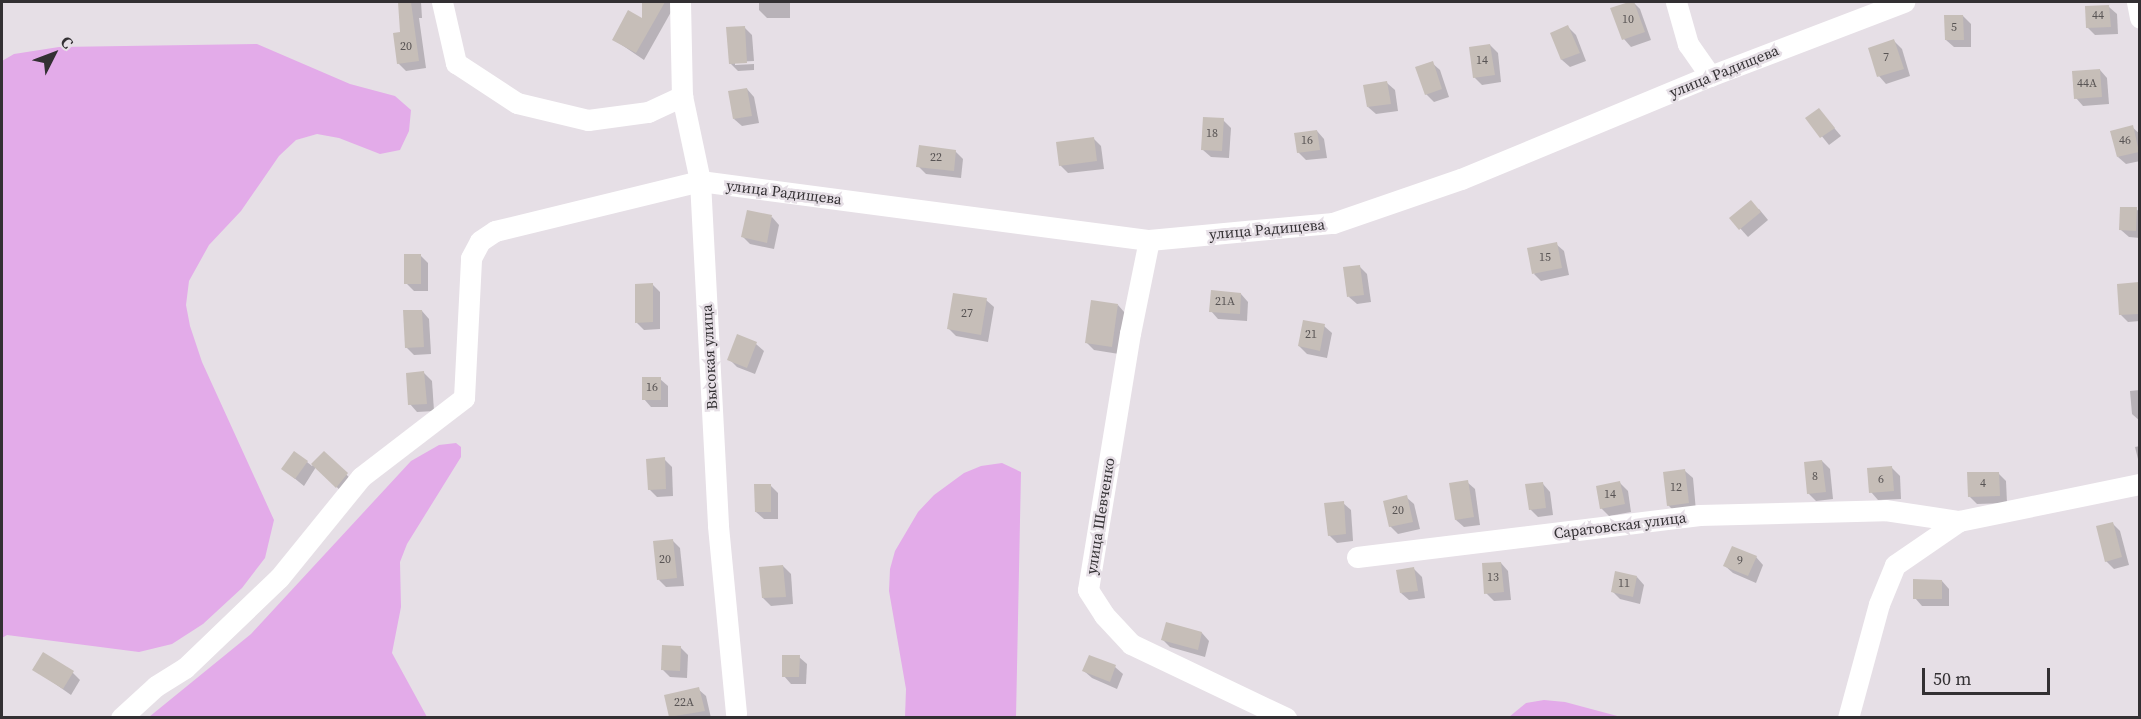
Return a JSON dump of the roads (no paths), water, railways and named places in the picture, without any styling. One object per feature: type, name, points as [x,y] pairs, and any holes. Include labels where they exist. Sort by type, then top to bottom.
[{"type":"street","points":[[442,2],[456,63],[517,103],[588,120],[648,112],[682,96]]},
{"type":"street","name":"Высокая улица","points":[[680,2],[682,96],[700,181],[718,526],[736,713]]},
{"type":"street","points":[[1676,2],[1688,44],[1710,76]]},
{"type":"street","name":"улица Радищева","points":[[700,181],[1149,240],[1333,223],[1461,179],[1710,76],[1904,2]]},
{"type":"street","points":[[2137,2],[2139,18]]},
{"type":"street","points":[[121,717],[156,686],[185,668],[279,578],[361,477],[464,398],[471,258],[480,241],[495,231],[700,181]]},
{"type":"street","name":"улица Шевченко","points":[[1149,240],[1130,333],[1088,590],[1104,615],[1131,644],[1286,717]]},
{"type":"street","points":[[1848,717],[1879,604],[1895,565],[1959,521],[2139,484]]},
{"type":"street","name":"Саратовская улица","points":[[1357,556],[1699,516],[1885,510],[1959,521]]}]
